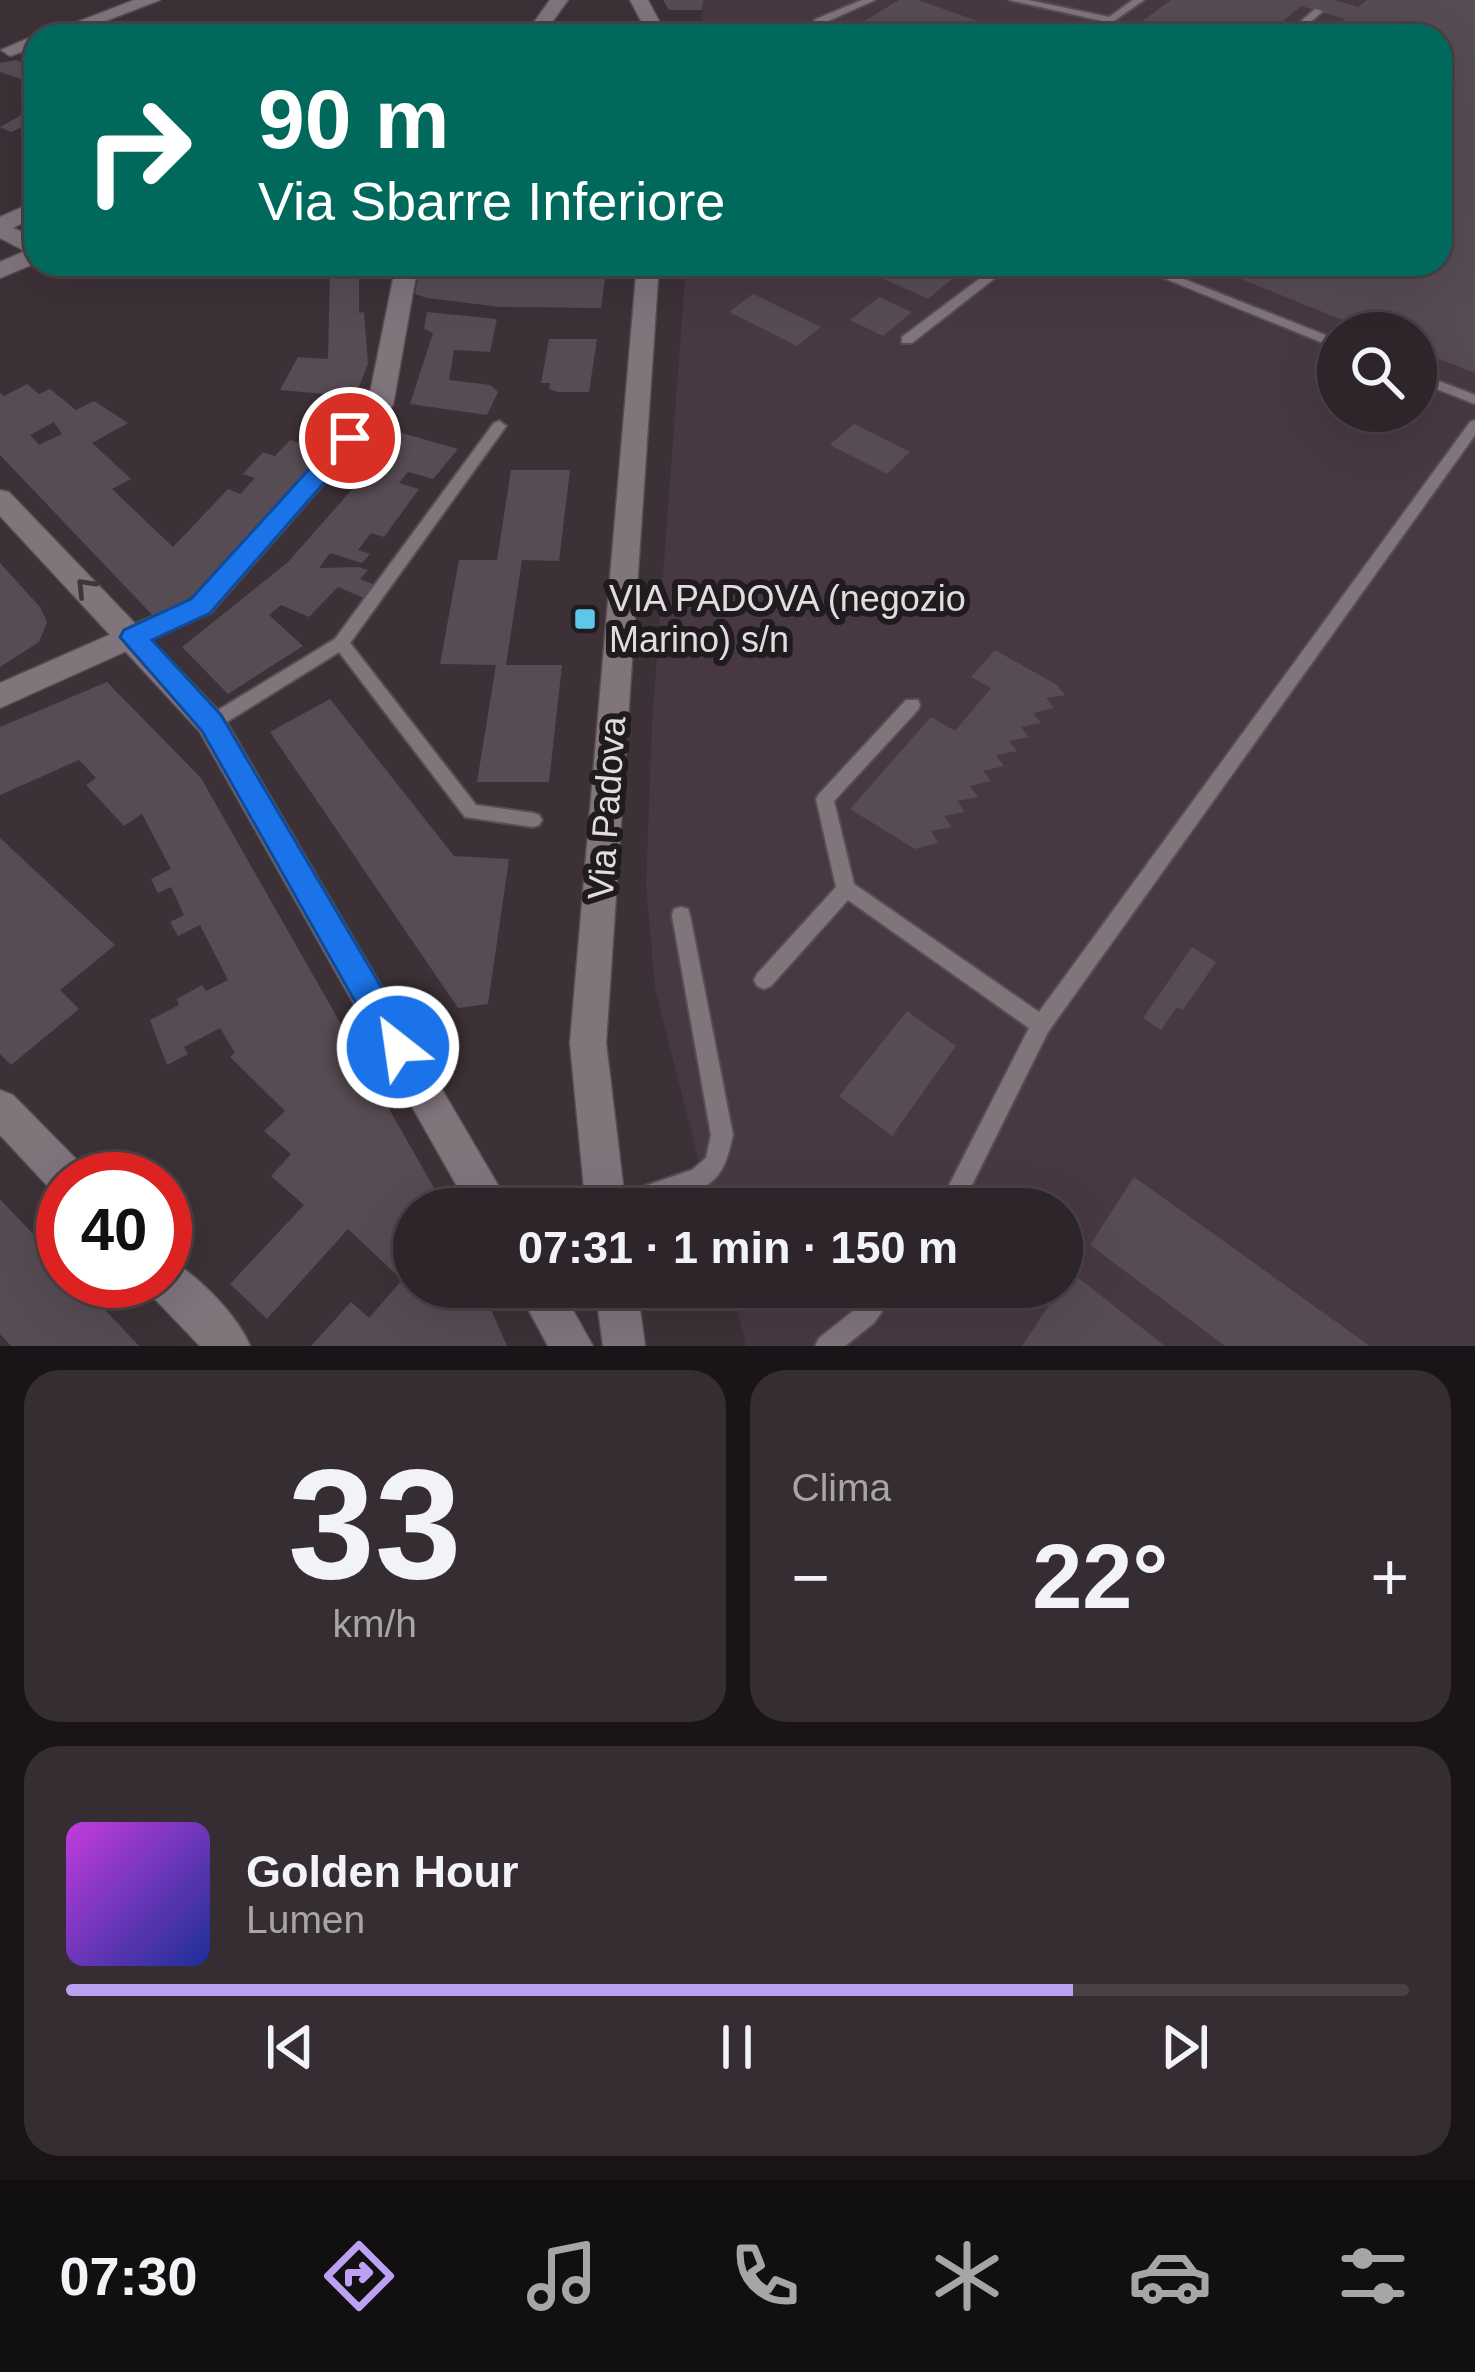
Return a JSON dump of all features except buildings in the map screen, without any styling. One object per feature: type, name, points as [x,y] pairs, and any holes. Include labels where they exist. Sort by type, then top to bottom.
[{"type":"street","points":[[84,24],[151,0]]},
{"type":"street","points":[[10,50],[24,45]]},
{"type":"street","points":[[0,695],[200,606],[380,405],[405,276]]},
{"type":"street","name":"Via Padova","points":[[605,1188],[588,1043],[647,276]]},
{"type":"street","points":[[0,499],[212,723],[480,1188]]},
{"type":"street","points":[[0,1108],[42,1152]]},
{"type":"street","points":[[192,1308],[229,1346]]},
{"type":"street","points":[[549,1308],[572,1346]]},
{"type":"street","points":[[619,1308],[624,1346]]},
{"type":"lane","points":[[817,24],[869,0]]},
{"type":"lane","points":[[1014,0],[1111,20],[1139,0]]},
{"type":"lane","points":[[1302,24],[1318,11]]},
{"type":"lane","points":[[907,340],[990,276]]},
{"type":"lane","points":[[1165,276],[1317,337]]},
{"type":"lane","points":[[1437,385],[1475,400]]},
{"type":"lane","points":[[959,1188],[1041,1025],[1475,425]]},
{"type":"lane","points":[[212,723],[341,644],[499,426]]},
{"type":"lane","points":[[341,644],[471,812],[532,820]]},
{"type":"lane","points":[[912,705],[825,799],[846,889],[1041,1025]]},
{"type":"lane","points":[[764,980],[846,889]]},
{"type":"lane","points":[[672,1188],[699,1179],[715,1164],[722,1136],[681,915]]},
{"type":"lane","points":[[827,1346],[872,1308]]},
{"type":"shaded area","points":[[703,0],[1475,0],[1475,1346],[746,1346],[736,1308],[1083,1308],[1083,1188],[706,1188],[655,988],[646,885],[652,725],[685,276],[1452,276],[1452,24],[702,24]]},
{"type":"place","name":"VIA PADOVA (negozio Marino) s/n","points":[[585,619]]},
{"type":"route","points":[[350,438],[200,606],[134,637],[212,723],[398,1047]]}]
